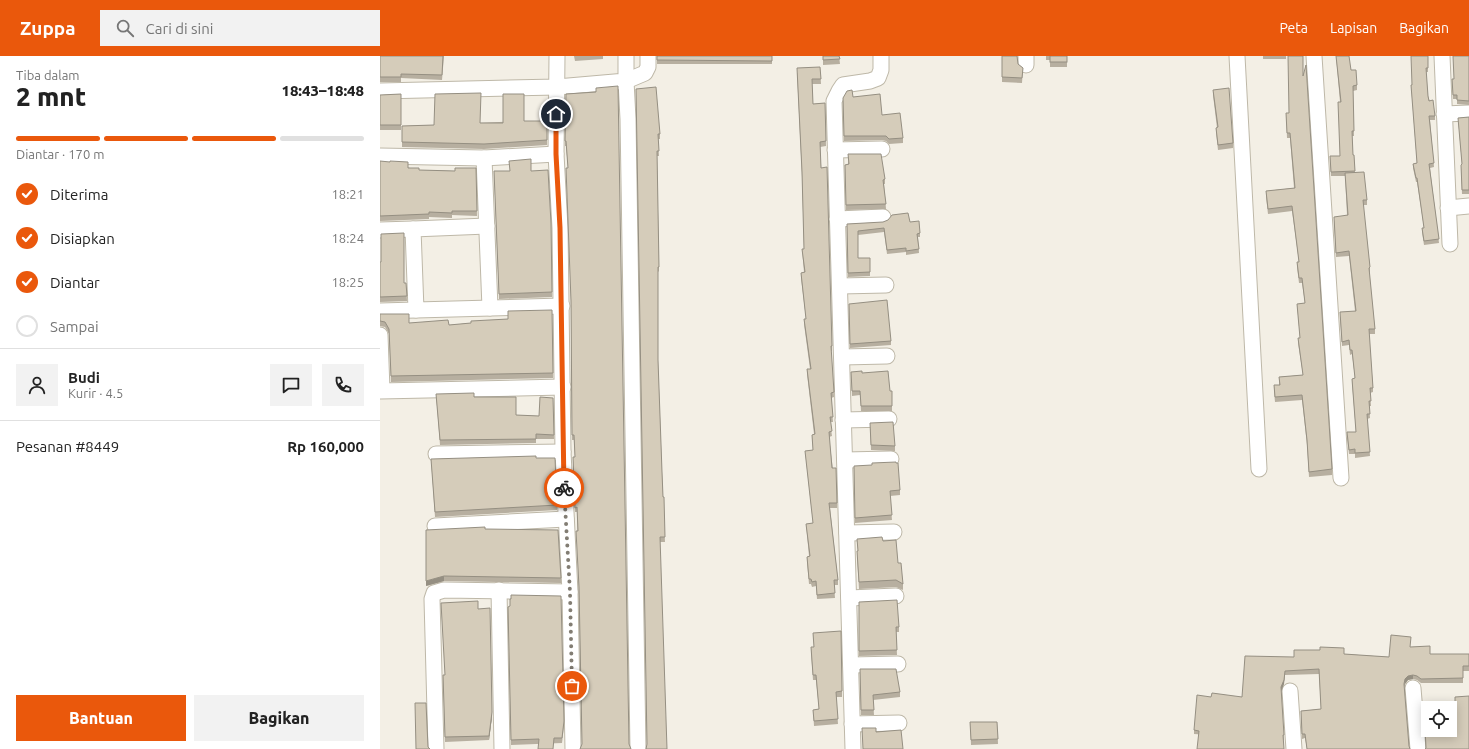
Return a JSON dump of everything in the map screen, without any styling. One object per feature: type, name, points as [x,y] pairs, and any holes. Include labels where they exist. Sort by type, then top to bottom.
[{"type":"street","points":[[557,56],[556,154],[560,228],[563,452],[570,592],[573,749]]},
{"type":"street","points":[[626,56],[638,749]]},
{"type":"street","points":[[380,91],[557,87],[626,81],[645,73],[648,67],[648,56]]},
{"type":"street","points":[[853,749],[834,101],[843,85],[878,78],[881,70],[881,56]]},
{"type":"street","points":[[1237,56],[1259,469]]},
{"type":"street","points":[[1314,56],[1341,478]]},
{"type":"street","points":[[1442,56],[1450,244]]},
{"type":"street","points":[[1444,114],[1469,113]]},
{"type":"street","points":[[835,150],[882,149]]},
{"type":"street","points":[[380,156],[484,158],[556,154]]},
{"type":"street","points":[[484,158],[490,308]]},
{"type":"street","points":[[1448,208],[1469,206]]},
{"type":"street","points":[[837,218],[883,217]]},
{"type":"street","points":[[380,230],[487,226]]},
{"type":"street","points":[[413,229],[416,310]]},
{"type":"street","points":[[840,286],[886,285]]},
{"type":"street","points":[[380,311],[562,306]]},
{"type":"street","points":[[380,335],[381,390],[563,387]]},
{"type":"street","points":[[842,357],[887,356]]},
{"type":"street","points":[[843,420],[889,419]]},
{"type":"street","points":[[436,454],[563,452]]},
{"type":"street","points":[[845,460],[891,459]]},
{"type":"street","points":[[435,526],[566,519]]},
{"type":"street","points":[[847,533],[894,532]]},
{"type":"street","points":[[436,749],[432,599],[434,593],[444,590],[570,592]]},
{"type":"street","points":[[499,590],[502,749]]},
{"type":"street","points":[[849,598],[896,596]]},
{"type":"street","points":[[851,665],[898,664]]},
{"type":"street","points":[[1413,688],[1418,749]]},
{"type":"street","points":[[1290,691],[1294,749]]},
{"type":"street","points":[[852,724],[899,723]]},
{"type":"building","points":[[380,56],[443,56],[442,75],[401,74],[401,77],[380,77]]},
{"type":"building","points":[[657,56],[772,56],[772,61],[657,60]]},
{"type":"building","points":[[823,56],[839,56],[840,59],[823,60]]},
{"type":"building","points":[[1002,56],[1017,56],[1018,64],[1023,68],[1022,78],[1002,77]]},
{"type":"building","points":[[1050,56],[1067,56],[1067,62],[1050,62]]},
{"type":"building","points":[[1288,56],[1303,56],[1303,76],[1306,65],[1332,469],[1309,472],[1302,395],[1275,397],[1274,385],[1280,385],[1279,377],[1303,375],[1298,338],[1300,338],[1297,304],[1305,303],[1302,278],[1299,278],[1297,262],[1299,262],[1292,206],[1268,209],[1266,191],[1295,188],[1290,133],[1287,133],[1286,113],[1289,113]]},
{"type":"building","points":[[1336,56],[1349,56],[1351,70],[1356,70],[1357,85],[1353,86],[1354,131],[1352,131],[1355,171],[1331,172],[1330,156],[1340,156],[1338,102],[1341,102]]},
{"type":"building","points":[[1411,56],[1428,56],[1428,68],[1426,68],[1428,96],[1429,101],[1433,100],[1435,116],[1429,116],[1434,163],[1429,164],[1439,239],[1424,241],[1422,228],[1424,228],[1417,178],[1413,164],[1417,163],[1411,85]]},
{"type":"building","points":[[1453,56],[1469,56],[1469,101],[1457,100],[1457,95],[1453,95]]},
{"type":"building","points":[[820,67],[821,79],[812,79],[813,104],[825,103],[826,141],[820,142],[821,168],[827,167],[831,346],[834,392],[831,393],[833,417],[830,417],[832,431],[829,432],[832,468],[836,468],[837,503],[829,503],[838,580],[834,580],[835,593],[817,595],[816,581],[812,582],[811,579],[809,579],[807,557],[810,556],[806,524],[813,523],[805,451],[813,450],[812,435],[815,434],[807,369],[811,369],[804,319],[806,319],[801,273],[805,272],[802,249],[804,249],[802,172],[797,68]]},
{"type":"building","points":[[618,86],[629,744],[631,749],[580,749],[582,744],[579,587],[576,531],[578,531],[577,507],[575,508],[573,457],[575,457],[574,435],[572,435],[571,301],[566,168],[568,168],[565,141],[566,94],[596,92],[596,88]]},
{"type":"building","points":[[656,87],[660,134],[658,134],[659,151],[657,151],[659,267],[658,360],[665,537],[660,537],[667,749],[646,749],[636,89]]},
{"type":"building","points":[[1229,88],[1233,143],[1218,145],[1216,128],[1218,127],[1213,90]]},
{"type":"building","points":[[852,90],[853,97],[880,94],[882,115],[900,113],[903,138],[889,139],[886,136],[844,136],[843,98],[847,91]]},
{"type":"building","points":[[481,93],[480,123],[503,123],[503,94],[524,94],[524,121],[547,121],[547,140],[484,144],[402,142],[402,126],[434,125],[435,94]]},
{"type":"building","points":[[401,94],[401,125],[380,125],[380,95]]},
{"type":"building","points":[[1469,117],[1469,190],[1462,190],[1462,164],[1458,118]]},
{"type":"building","points":[[848,154],[881,154],[885,179],[883,180],[886,204],[846,205],[845,165],[849,164]]},
{"type":"building","points":[[531,159],[531,171],[548,170],[551,223],[552,292],[499,294],[494,171],[510,171],[509,161]]},
{"type":"building","points":[[380,161],[408,162],[408,168],[419,168],[419,170],[455,171],[455,168],[476,168],[477,211],[452,211],[452,213],[429,212],[429,214],[380,216]]},
{"type":"building","points":[[1364,172],[1367,200],[1363,200],[1375,329],[1369,329],[1373,388],[1370,388],[1370,414],[1367,414],[1370,452],[1355,453],[1355,449],[1349,450],[1347,432],[1356,432],[1352,379],[1355,378],[1352,350],[1350,350],[1349,340],[1342,342],[1340,312],[1356,311],[1349,251],[1336,253],[1334,217],[1348,215],[1345,173]]},
{"type":"building","points":[[908,213],[910,222],[919,221],[920,233],[917,234],[919,249],[906,251],[906,248],[887,250],[884,228],[858,231],[858,258],[870,258],[870,272],[848,273],[847,224],[883,222],[888,220],[892,215]]},
{"type":"building","points":[[404,233],[404,283],[406,283],[407,296],[380,297],[381,234]]},
{"type":"building","points":[[887,300],[891,341],[850,344],[849,304]]},
{"type":"building","points":[[552,310],[553,373],[391,376],[389,329],[385,322],[380,321],[380,314],[409,314],[409,323],[448,320],[449,325],[471,323],[471,321],[508,319],[508,311]]},
{"type":"building","points":[[862,371],[862,373],[888,371],[890,391],[892,391],[892,406],[861,406],[860,391],[852,391],[851,372]]},
{"type":"building","points":[[474,393],[474,397],[516,397],[516,415],[539,416],[540,397],[553,398],[554,435],[536,434],[536,439],[440,440],[436,394]]},
{"type":"building","points":[[893,422],[895,446],[871,445],[870,423]]},
{"type":"building","points":[[536,456],[536,458],[555,458],[557,505],[435,512],[431,459]]},
{"type":"building","points":[[872,463],[898,463],[900,490],[890,491],[892,515],[855,518],[854,466],[872,465]]},
{"type":"building","points":[[485,527],[485,529],[558,530],[561,578],[444,576],[426,581],[426,530]]},
{"type":"building","points":[[882,537],[883,541],[896,540],[898,563],[901,563],[903,584],[896,580],[859,582],[857,539]]},
{"type":"building","points":[[511,595],[561,596],[564,721],[562,738],[554,738],[553,749],[538,749],[539,739],[511,740],[508,607],[510,606]]},
{"type":"building","points":[[897,600],[899,627],[896,627],[897,650],[859,651],[859,602]]},
{"type":"building","points":[[478,601],[478,609],[490,608],[492,712],[489,736],[445,737],[443,675],[445,675],[441,603]]},
{"type":"building","points":[[841,631],[842,691],[836,692],[838,719],[814,721],[813,710],[819,709],[816,675],[813,675],[811,647],[814,647],[813,633]]},
{"type":"building","points":[[1391,635],[1411,637],[1410,647],[1430,646],[1430,654],[1469,654],[1469,666],[1463,666],[1463,678],[1421,679],[1413,675],[1408,676],[1405,679],[1404,684],[1410,749],[1307,749],[1305,734],[1302,734],[1301,711],[1321,709],[1319,669],[1285,671],[1284,680],[1281,687],[1284,749],[1197,749],[1199,731],[1194,730],[1197,695],[1211,697],[1212,693],[1242,697],[1245,656],[1294,657],[1294,650],[1320,650],[1320,647],[1344,648],[1344,654],[1389,657]]},
{"type":"building","points":[[860,669],[896,669],[900,692],[873,695],[874,710],[861,710]]},
{"type":"building","points":[[1469,696],[1469,749],[1425,749],[1425,737],[1457,737],[1457,701],[1455,701],[1455,697]]},
{"type":"building","points":[[415,703],[426,703],[428,747],[430,749],[416,749]]},
{"type":"building","points":[[970,722],[997,722],[998,739],[971,740]]},
{"type":"building","points":[[862,728],[876,728],[876,732],[901,730],[903,749],[863,749]]},
{"type":"way so far","points":[[564,488],[570,592],[572,686]]},
{"type":"route","points":[[556,114],[556,154],[560,228],[564,488]]}]
